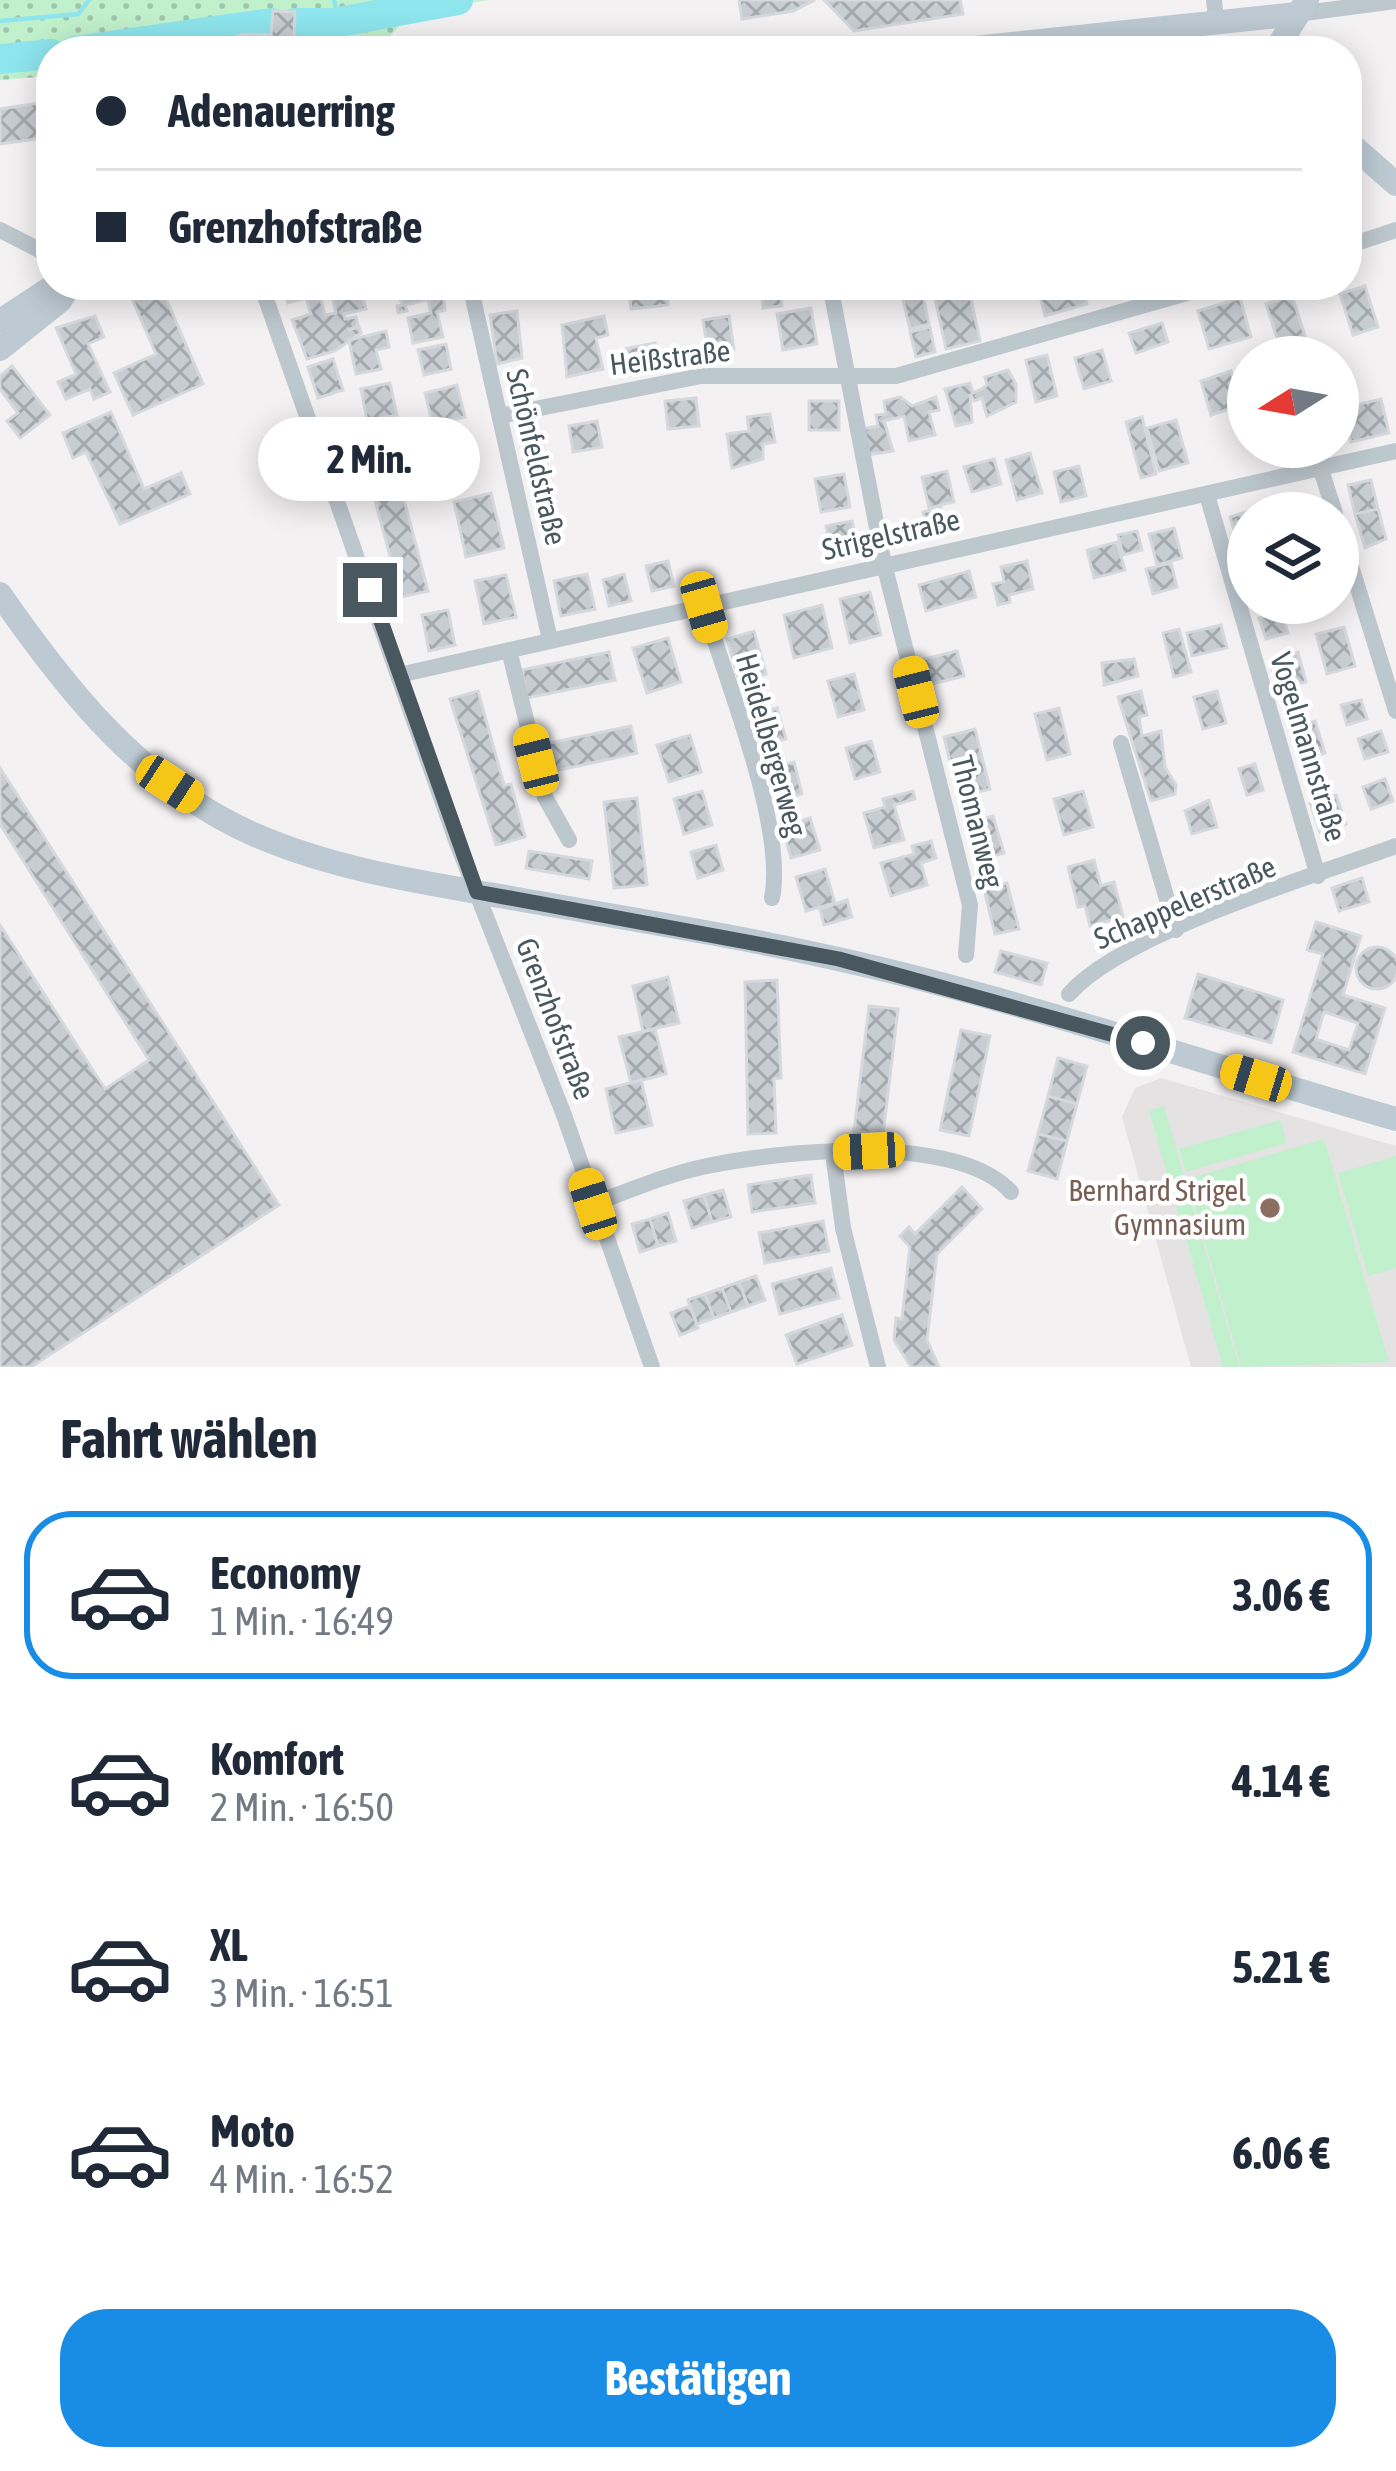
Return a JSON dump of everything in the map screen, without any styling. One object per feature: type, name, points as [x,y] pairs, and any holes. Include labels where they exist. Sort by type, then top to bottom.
[{"type":"main road","points":[[1044,36],[1215,10],[1302,7]]},
{"type":"main road","points":[[1284,36],[1302,7]]},
{"type":"main road","points":[[1362,154],[1396,184]]},
{"type":"main road","points":[[0,321],[36,297]]},
{"type":"main road","points":[[0,349],[61,300]]},
{"type":"main road","points":[[0,594],[101,727],[212,812],[252,833],[330,862],[839,959],[1105,1031],[1396,1119]]},
{"type":"street","points":[[1302,7],[1396,1]]},
{"type":"street","points":[[0,230],[36,248]]},
{"type":"street","points":[[1362,241],[1396,230]]},
{"type":"street","name":"Grenzhofstraße","points":[[266,300],[652,1367]]},
{"type":"street","name":"Schönfeldstraße","points":[[473,300],[550,640]]},
{"type":"street","name":"Thomanweg","points":[[833,300],[884,564],[970,905],[966,955]]},
{"type":"street","name":"Heißstraße","points":[[500,416],[701,376],[850,380],[935,367],[1164,300]]},
{"type":"street","name":"Strigelstraße","points":[[399,675],[1396,451]]},
{"type":"street","points":[[1321,470],[1328,492]]},
{"type":"street","name":"Vogelmannstraße","points":[[1207,495],[1318,876]]},
{"type":"street","points":[[1359,592],[1396,712]]},
{"type":"street","name":"Heidelbergerweg","points":[[704,607],[768,822],[776,861],[772,898]]},
{"type":"street","points":[[509,650],[545,797],[569,840]]},
{"type":"street","points":[[1121,743],[1176,930]]},
{"type":"street","name":"Schappelerstraße","points":[[1070,994],[1101,967],[1176,930],[1396,846]]},
{"type":"street","points":[[593,1204],[711,1165],[869,1151],[961,1164],[1012,1192]]},
{"type":"street","points":[[833,1153],[843,1228],[878,1367]]},
{"type":"shaded area","name":"Bernhard Strigel Gymnasium","points":[[1161,1078],[1396,1146],[1396,1367],[1191,1367],[1122,1117],[1135,1088]]},
{"type":"green space","points":[[0,0],[489,0],[414,11],[390,36],[315,36],[263,29],[233,36],[36,36],[36,77],[0,80]]},
{"type":"green space","points":[[1164,1106],[1239,1367],[1223,1367],[1149,1111]]},
{"type":"green space","points":[[1280,1120],[1287,1143],[1186,1172],[1179,1149]]},
{"type":"green space","points":[[1324,1139],[1389,1362],[1241,1367],[1187,1179]]},
{"type":"green space","points":[[1396,1156],[1396,1268],[1368,1276],[1338,1173]]},
{"type":"building","points":[[739,0],[815,0],[793,11],[742,19]]},
{"type":"building","points":[[824,0],[960,0],[963,14],[854,31]]},
{"type":"building","points":[[273,11],[295,12],[294,36],[238,36],[243,34],[271,35]]},
{"type":"building","points":[[36,103],[36,139],[0,144],[0,109]]},
{"type":"building","points":[[1362,287],[1378,327],[1353,335],[1342,300],[1362,300]]},
{"type":"building","points":[[133,300],[167,300],[203,384],[133,415],[114,373],[156,354]]},
{"type":"building","points":[[307,300],[321,300],[325,315],[336,313],[333,300],[364,300],[366,309],[344,314],[345,319],[356,317],[358,326],[348,330],[359,327],[361,333],[335,351],[307,359],[292,320],[311,314]]},
{"type":"building","points":[[400,300],[428,300],[405,305],[407,311],[398,313],[397,306],[403,305]]},
{"type":"building","points":[[428,300],[444,300],[445,310],[437,312],[443,337],[413,343],[408,318],[431,313]]},
{"type":"building","points":[[630,300],[668,300],[668,305],[631,309]]},
{"type":"building","points":[[762,300],[781,300],[782,306],[763,308]]},
{"type":"building","points":[[903,300],[924,300],[929,324],[910,329]]},
{"type":"building","points":[[935,300],[971,300],[980,341],[946,349]]},
{"type":"building","points":[[1041,300],[1086,300],[1087,304],[1045,316]]},
{"type":"building","points":[[1241,300],[1251,336],[1227,336],[1227,344],[1209,349],[1198,311]]},
{"type":"building","points":[[1294,300],[1305,336],[1276,336],[1266,304]]},
{"type":"building","points":[[811,308],[817,344],[783,350],[777,314]]},
{"type":"building","points":[[517,311],[522,358],[497,364],[490,315]]},
{"type":"building","points":[[95,316],[104,337],[88,344],[110,392],[94,399],[90,389],[66,399],[58,382],[76,374],[56,328]]},
{"type":"building","points":[[604,316],[608,335],[596,338],[603,369],[567,377],[562,325]]},
{"type":"building","points":[[729,316],[734,349],[708,353],[703,320]]},
{"type":"building","points":[[1162,323],[1168,342],[1136,353],[1129,333]]},
{"type":"building","points":[[930,327],[935,352],[916,357],[910,332]]},
{"type":"building","points":[[386,331],[389,347],[376,350],[381,369],[356,374],[349,340]]},
{"type":"building","points":[[655,343],[660,367],[631,374],[625,349]]},
{"type":"building","points":[[446,344],[451,369],[424,375],[418,350]]},
{"type":"building","points":[[1102,350],[1111,381],[1084,389],[1075,358]]},
{"type":"building","points":[[1047,355],[1057,396],[1036,402],[1026,360]]},
{"type":"building","points":[[333,359],[343,390],[318,398],[308,367]]},
{"type":"building","points":[[12,366],[50,415],[20,438],[7,421],[18,413],[0,389],[0,376]]},
{"type":"building","points":[[1008,370],[1016,384],[1016,402],[987,416],[982,398],[974,401],[970,394],[972,422],[956,426],[945,389],[970,383],[973,393],[987,385],[985,377]]},
{"type":"building","points":[[1227,372],[1227,410],[1211,415],[1201,381]]},
{"type":"building","points":[[390,383],[397,415],[367,421],[361,389]]},
{"type":"building","points":[[457,385],[465,417],[433,425],[425,393]]},
{"type":"building","points":[[900,397],[912,406],[936,397],[939,410],[929,412],[935,435],[909,441],[904,416],[884,421],[893,451],[866,455],[862,429],[878,426],[876,415],[886,414],[884,401]]},
{"type":"building","points":[[696,398],[699,426],[668,429],[665,401]]},
{"type":"building","points":[[1381,399],[1389,433],[1359,440],[1359,404]]},
{"type":"building","points":[[809,401],[839,401],[839,430],[809,430]]},
{"type":"building","points":[[111,412],[144,489],[181,473],[190,494],[120,524],[86,452],[73,458],[63,433]]},
{"type":"building","points":[[770,414],[775,442],[763,444],[763,459],[732,468],[727,434],[749,431],[747,417]]},
{"type":"building","points":[[1142,417],[1156,474],[1141,478],[1126,422]]},
{"type":"building","points":[[1176,420],[1188,463],[1159,471],[1147,428]]},
{"type":"building","points":[[597,421],[602,447],[573,452],[569,426]]},
{"type":"building","points":[[542,442],[551,481],[530,486],[521,447]]},
{"type":"building","points":[[469,444],[474,468],[447,475],[442,450]]},
{"type":"building","points":[[1030,453],[1042,493],[1017,500],[1006,460]]},
{"type":"building","points":[[994,459],[1001,484],[972,492],[964,467]]},
{"type":"building","points":[[395,465],[428,591],[401,597],[367,471]]},
{"type":"building","points":[[1079,466],[1086,496],[1061,502],[1054,472]]},
{"type":"building","points":[[947,471],[954,502],[929,508],[922,477]]},
{"type":"building","points":[[844,474],[850,507],[821,512],[815,479]]},
{"type":"building","points":[[1371,480],[1378,509],[1359,513],[1359,492],[1350,492],[1348,485]]},
{"type":"building","points":[[491,493],[504,548],[466,557],[454,502]]},
{"type":"building","points":[[941,508],[945,528],[928,532],[923,512]]},
{"type":"building","points":[[1378,509],[1386,539],[1365,548],[1359,513]]},
{"type":"building","points":[[852,521],[858,549],[831,555],[826,526]]},
{"type":"building","points":[[1174,528],[1182,558],[1157,565],[1149,534]]},
{"type":"building","points":[[1137,531],[1142,550],[1123,555],[1118,535]]},
{"type":"building","points":[[1117,542],[1125,570],[1094,578],[1087,550]]},
{"type":"building","points":[[668,561],[674,586],[652,591],[646,566]]},
{"type":"building","points":[[1027,561],[1033,589],[1009,595],[1010,602],[998,605],[993,584],[1004,582],[1001,567]]},
{"type":"building","points":[[1171,563],[1177,587],[1153,594],[1146,569]]},
{"type":"building","points":[[969,571],[976,597],[926,611],[919,585]]},
{"type":"building","points":[[587,574],[595,609],[561,616],[554,581]]},
{"type":"building","points":[[624,574],[631,601],[609,606],[603,580]]},
{"type":"building","points":[[506,575],[516,617],[484,624],[475,581]]},
{"type":"building","points":[[870,592],[881,635],[850,643],[840,599]]},
{"type":"building","points":[[822,605],[832,648],[794,658],[784,615]]},
{"type":"building","points":[[448,610],[455,645],[429,651],[422,615]]},
{"type":"building","points":[[1261,624],[1285,624],[1288,633],[1266,639]]},
{"type":"building","points":[[1221,625],[1227,648],[1192,656],[1187,633]]},
{"type":"building","points":[[1344,627],[1355,666],[1327,674],[1316,634]]},
{"type":"building","points":[[1179,629],[1191,672],[1174,677],[1163,633]]},
{"type":"building","points":[[754,631],[766,674],[739,682],[727,639]]},
{"type":"building","points":[[668,638],[681,682],[647,693],[633,648]]},
{"type":"building","points":[[957,651],[964,676],[925,686],[919,660]]},
{"type":"building","points":[[609,652],[615,680],[527,698],[522,670]]},
{"type":"building","points":[[1298,652],[1306,682],[1278,690],[1269,660]]},
{"type":"building","points":[[1134,659],[1138,676],[1104,685],[1102,663]]},
{"type":"building","points":[[854,674],[864,710],[838,717],[828,681]]},
{"type":"building","points":[[478,691],[504,785],[511,784],[525,837],[496,845],[450,699]]},
{"type":"building","points":[[1141,691],[1147,715],[1139,717],[1142,736],[1161,731],[1165,767],[1176,785],[1175,794],[1151,801],[1118,697]]},
{"type":"building","points":[[1217,691],[1226,723],[1203,729],[1194,697]]},
{"type":"building","points":[[1361,700],[1367,719],[1347,725],[1341,705]]},
{"type":"building","points":[[777,708],[786,739],[758,747],[749,715]]},
{"type":"building","points":[[1059,708],[1070,754],[1047,760],[1035,714]]},
{"type":"building","points":[[1315,721],[1325,753],[1300,761],[1289,729]]},
{"type":"building","points":[[631,726],[637,753],[551,772],[545,744]]},
{"type":"building","points":[[975,729],[990,789],[959,797],[944,737]]},
{"type":"building","points":[[1381,731],[1388,752],[1365,759],[1358,739]]},
{"type":"building","points":[[690,735],[701,772],[669,782],[657,745]]},
{"type":"building","points":[[871,741],[880,772],[855,779],[846,748]]},
{"type":"building","points":[[794,762],[802,794],[776,801],[767,769]]},
{"type":"building","points":[[1255,764],[1263,790],[1247,795],[1239,769]]},
{"type":"building","points":[[0,768],[279,1205],[31,1367],[0,1367],[0,925],[105,1089],[149,1060],[0,824]]},
{"type":"building","points":[[1385,779],[1393,801],[1371,809],[1363,787]]},
{"type":"building","points":[[702,791],[712,825],[684,834],[674,799]]},
{"type":"building","points":[[913,791],[915,799],[894,805],[904,840],[874,848],[864,813],[885,807],[883,799]]},
{"type":"building","points":[[1083,791],[1093,827],[1064,835],[1054,799]]},
{"type":"building","points":[[1336,795],[1346,824],[1320,832],[1310,803]]},
{"type":"building","points":[[637,798],[647,885],[614,888],[604,802]]},
{"type":"building","points":[[1209,800],[1217,827],[1192,834],[1185,811]]},
{"type":"building","points":[[993,816],[1004,853],[975,861],[965,824]]},
{"type":"building","points":[[810,818],[820,850],[791,858],[782,826]]},
{"type":"building","points":[[931,841],[936,858],[921,863],[927,885],[891,896],[881,863],[914,854],[912,846]]},
{"type":"building","points":[[716,845],[723,870],[698,878],[691,852]]},
{"type":"building","points":[[529,851],[592,861],[589,879],[526,868]]},
{"type":"building","points":[[1094,860],[1101,886],[1114,882],[1123,917],[1090,926],[1085,906],[1078,907],[1068,867]]},
{"type":"building","points":[[825,869],[835,903],[806,911],[796,877]]},
{"type":"building","points":[[1362,878],[1369,902],[1339,911],[1332,888]]},
{"type":"building","points":[[1007,883],[1019,929],[995,934],[984,889]]},
{"type":"building","points":[[847,900],[852,917],[824,925],[820,909]]},
{"type":"building","points":[[1316,922],[1361,936],[1343,995],[1385,1008],[1365,1074],[1293,1052],[1323,954],[1307,950]],"holes":[[[1324,1012],[1358,1023],[1349,1050],[1316,1039]]]},
{"type":"building","points":[[1369,949],[1385,949],[1396,960],[1396,976],[1385,987],[1369,987],[1358,976],[1358,960]]},
{"type":"building","points":[[1001,951],[1047,963],[1041,985],[995,972]]},
{"type":"building","points":[[1198,974],[1283,1000],[1271,1043],[1185,1018]]},
{"type":"building","points":[[668,977],[679,1023],[643,1031],[633,986]]},
{"type":"building","points":[[777,980],[781,1078],[774,1079],[776,1133],[748,1134],[745,982]]},
{"type":"building","points":[[869,1006],[898,1009],[883,1135],[854,1131]]},
{"type":"building","points":[[655,1029],[666,1074],[631,1083],[619,1037]]},
{"type":"building","points":[[961,1030],[990,1036],[969,1136],[940,1130]]},
{"type":"building","points":[[1058,1058],[1087,1066],[1077,1104],[1048,1096]]},
{"type":"building","points":[[641,1080],[652,1125],[616,1133],[606,1089]]},
{"type":"building","points":[[1048,1096],[1077,1104],[1067,1141],[1038,1134]]},
{"type":"building","points":[[1038,1134],[1067,1141],[1057,1179],[1028,1171]]},
{"type":"building","points":[[811,1175],[815,1203],[752,1212],[748,1185]]},
{"type":"building","points":[[962,1187],[982,1209],[937,1254],[927,1340],[939,1367],[911,1367],[894,1340],[896,1318],[902,1319],[910,1247],[900,1236],[909,1227],[915,1234]]},
{"type":"building","points":[[723,1190],[731,1217],[712,1222],[704,1195]]},
{"type":"building","points":[[704,1195],[712,1222],[692,1228],[684,1201]]},
{"type":"building","points":[[668,1213],[676,1241],[658,1246],[650,1219]]},
{"type":"building","points":[[650,1219],[658,1246],[640,1252],[632,1224]]},
{"type":"building","points":[[823,1221],[829,1251],[765,1263],[759,1233]]},
{"type":"building","points":[[831,1268],[839,1298],[780,1314],[772,1284]]},
{"type":"building","points":[[756,1276],[765,1300],[748,1306],[739,1282]]},
{"type":"building","points":[[739,1282],[748,1306],[731,1312],[722,1288]]},
{"type":"building","points":[[722,1288],[731,1312],[714,1318],[705,1294]]},
{"type":"building","points":[[705,1294],[714,1318],[697,1324],[688,1300]]},
{"type":"building","points":[[690,1306],[698,1328],[680,1335],[671,1313]]},
{"type":"building","points":[[842,1315],[852,1345],[797,1364],[786,1335]]},
{"type":"waterway","points":[[0,21],[78,14],[89,0]]},
{"type":"waterway","points":[[334,0],[339,22]]},
{"type":"waterway","points":[[295,23],[333,23],[458,0]]},
{"type":"waterway","points":[[181,36],[272,23]]},
{"type":"waterway","points":[[0,59],[36,55]]},
{"type":"place","name":"Bernhard Strigel Gymnasium","points":[[1270,1208]]},
{"type":"route","points":[[370,590],[477,892],[839,959],[1143,1043]]}]
